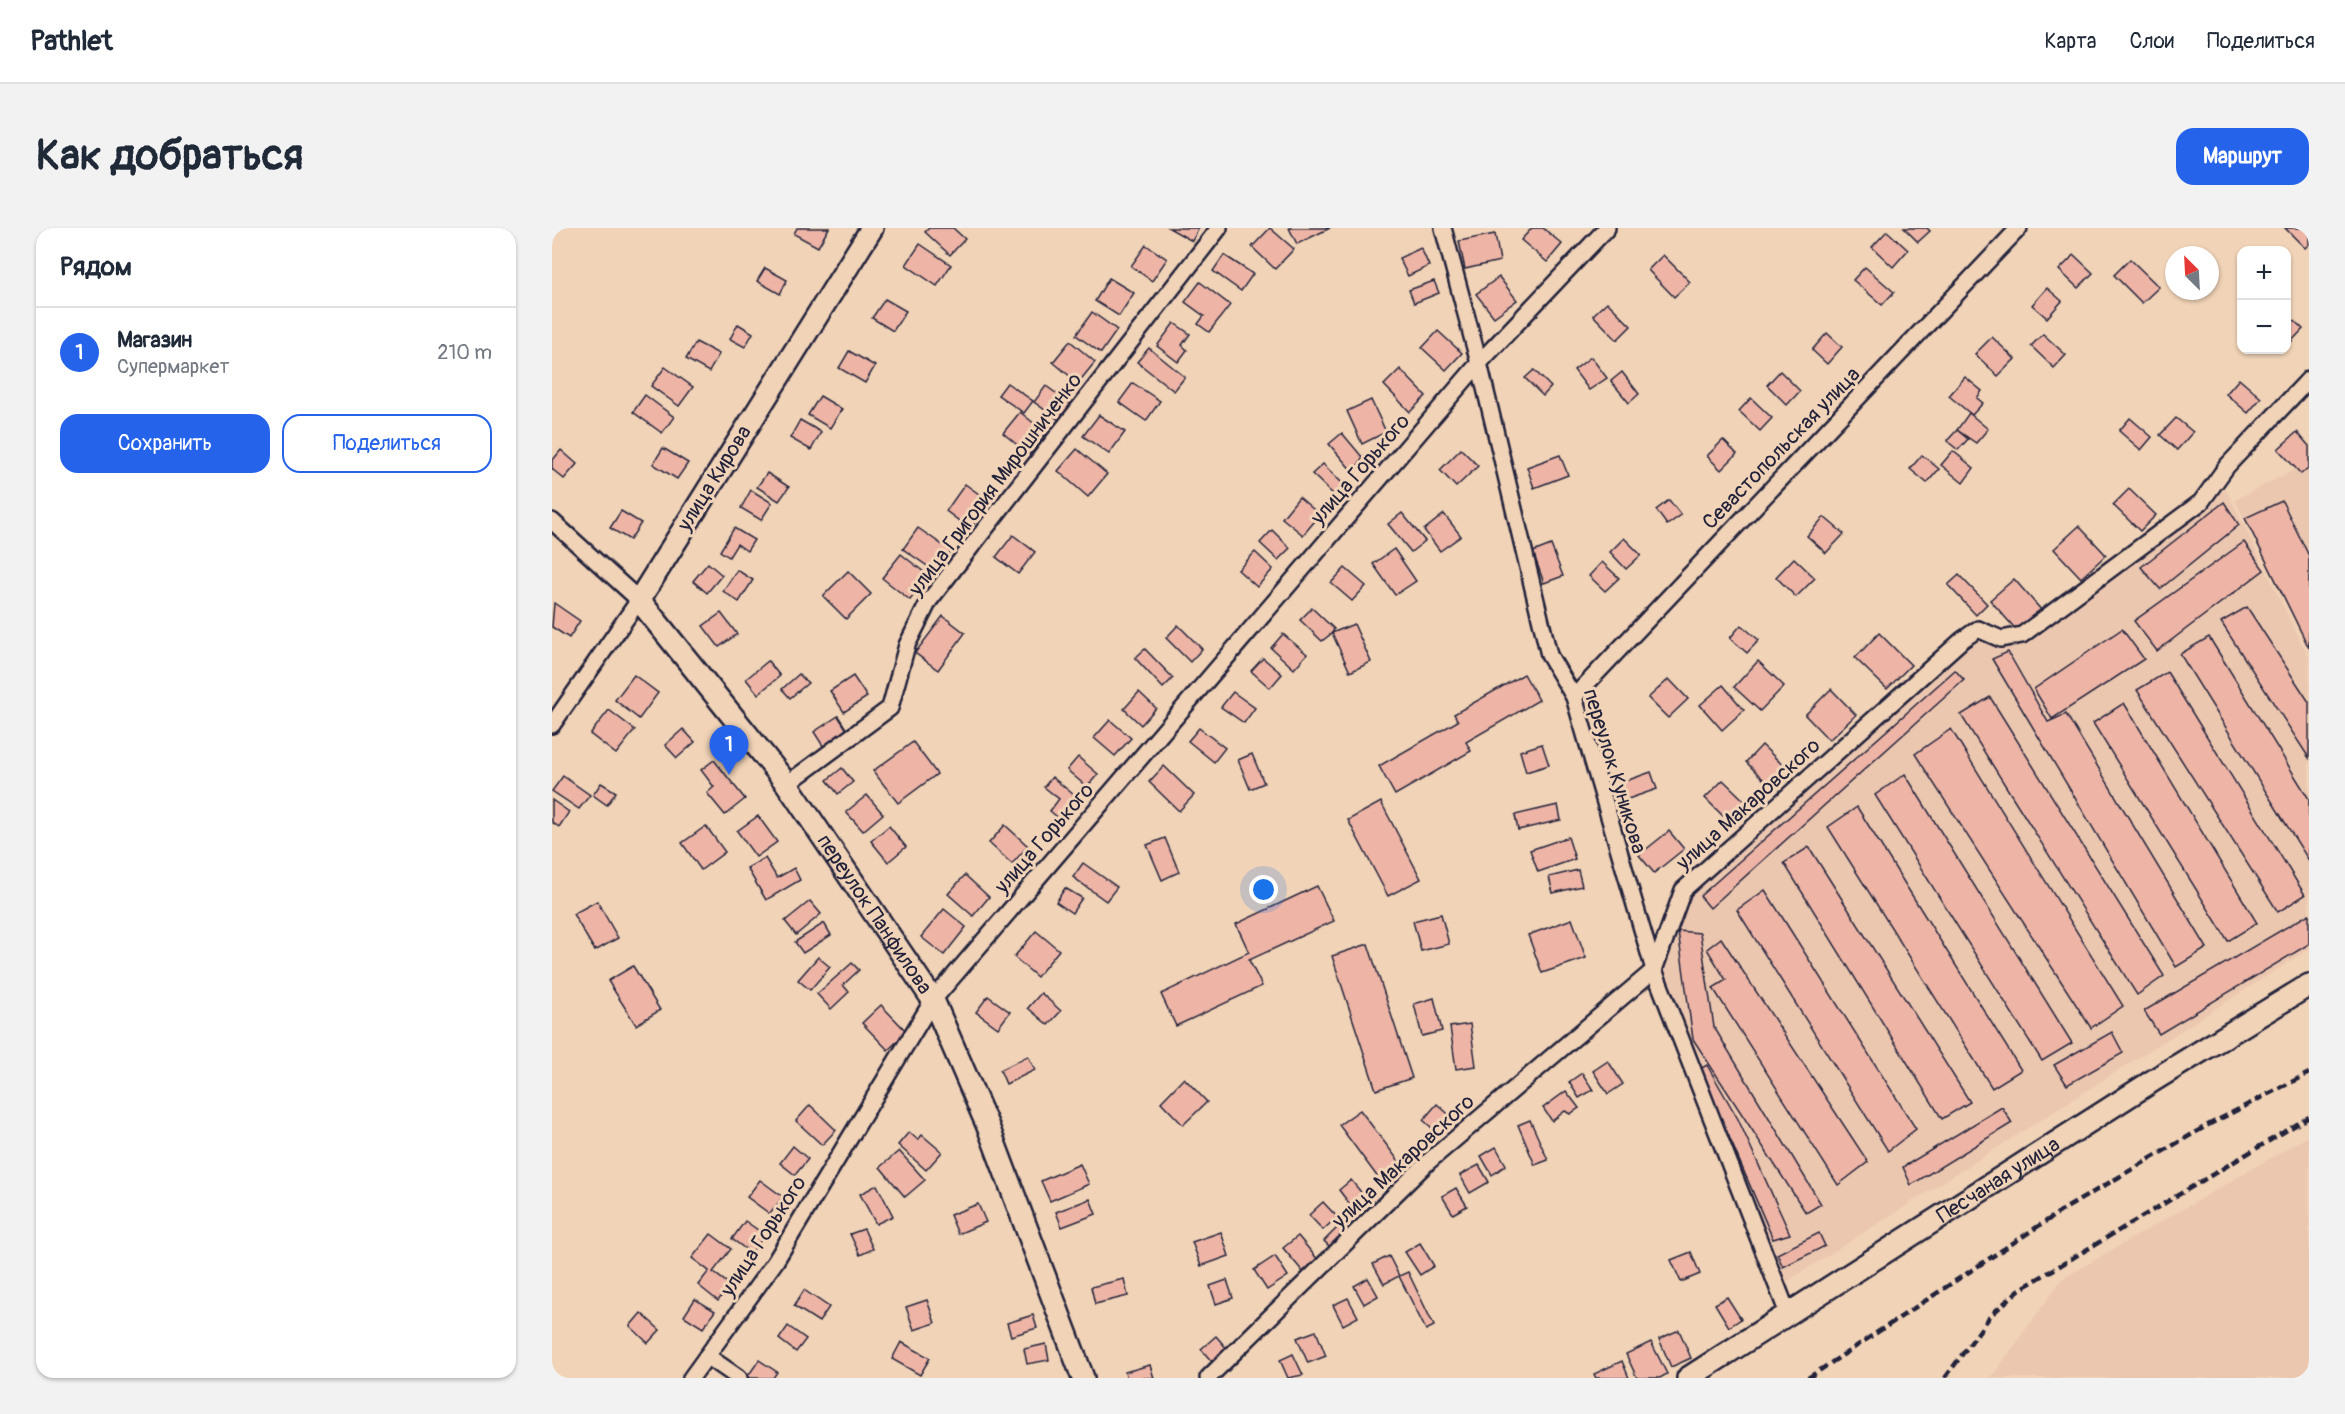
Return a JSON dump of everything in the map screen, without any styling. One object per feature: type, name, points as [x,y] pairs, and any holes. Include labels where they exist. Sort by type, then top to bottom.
[{"type":"street","name":"улица Кирова","points":[[552,725],[639,600],[872,228]]},
{"type":"street","name":"улица Григория Мирошниченко","points":[[787,784],[890,708],[907,645],[929,601],[1219,228]]},
{"type":"street","name":"переулок Куникова","points":[[1443,228],[1479,363],[1549,655],[1574,697],[1654,970],[1788,1314]]},
{"type":"street","name":"улица Горького","points":[[691,1378],[775,1262],[933,1000],[1479,363],[1607,228]]},
{"type":"street","name":"Севастопольская улица","points":[[1574,697],[2019,228]]},
{"type":"street","name":"улица Макаровского","points":[[1208,1378],[1428,1162],[1654,970],[1683,891],[1962,640],[1978,629],[2001,639],[2022,635],[2201,502],[2227,466],[2309,379]]},
{"type":"street","name":"переулок Панфилова","points":[[552,521],[639,600],[787,784],[933,1000],[989,1128],[1083,1378]]},
{"type":"street","name":"Песчаная улица","points":[[1688,1378],[2154,1080],[2309,986]]},
{"type":"street","points":[[707,1356],[739,1378]]},
{"type":"shaded area","points":[[2309,462],[2309,652],[2235,500]]},
{"type":"shaded area","points":[[2226,489],[2309,658],[2309,949],[1780,1286],[1658,970],[1686,892],[1966,646],[1981,638],[2024,640]]},
{"type":"shaded area","points":[[2309,1136],[2309,1378],[1991,1378],[2062,1279]]},
{"type":"building","points":[[797,228],[829,228],[818,247],[794,234]]},
{"type":"building","points":[[929,228],[953,228],[965,239],[950,255],[925,232]]},
{"type":"building","points":[[1169,228],[1199,228],[1192,241]]},
{"type":"building","points":[[1270,228],[1294,249],[1275,269],[1252,247]]},
{"type":"building","points":[[1289,228],[1330,228],[1297,244]]},
{"type":"building","points":[[1532,228],[1543,228],[1562,244],[1547,262],[1521,240]]},
{"type":"building","points":[[1904,228],[1927,228],[1930,231],[1918,242]]},
{"type":"building","points":[[2285,228],[2309,228],[2309,244],[2305,248]]},
{"type":"building","points":[[1887,231],[1908,250],[1893,267],[1872,247]]},
{"type":"building","points":[[1495,234],[1500,261],[1465,269],[1459,241]]},
{"type":"building","points":[[920,244],[951,265],[937,286],[906,265]]},
{"type":"building","points":[[1146,245],[1167,259],[1152,281],[1131,266]]},
{"type":"building","points":[[1421,248],[1429,266],[1408,276],[1399,258]]},
{"type":"building","points":[[1224,255],[1253,274],[1241,291],[1213,271]]},
{"type":"building","points":[[1663,255],[1690,282],[1674,297],[1648,270]]},
{"type":"building","points":[[2074,255],[2093,273],[2078,288],[2059,270]]},
{"type":"building","points":[[2130,259],[2159,287],[2142,303],[2114,275]]},
{"type":"building","points":[[1865,267],[1894,292],[1882,305],[1853,280]]},
{"type":"building","points":[[765,268],[787,280],[780,294],[757,281]]},
{"type":"building","points":[[1499,277],[1517,300],[1494,317],[1476,294]]},
{"type":"building","points":[[1109,278],[1134,293],[1119,316],[1095,301]]},
{"type":"building","points":[[1434,281],[1439,293],[1414,303],[1409,290]]},
{"type":"building","points":[[1200,282],[1230,305],[1209,332],[1198,324],[1204,316],[1185,302]]},
{"type":"building","points":[[2047,288],[2062,301],[2047,318],[2032,305]]},
{"type":"building","points":[[885,299],[906,311],[893,331],[872,318]]},
{"type":"building","points":[[1607,302],[1631,326],[1617,340],[1593,315]]},
{"type":"building","points":[[1092,312],[1117,330],[1101,353],[1076,335]]},
{"type":"building","points":[[2291,318],[2303,329],[2291,342]]},
{"type":"building","points":[[1174,323],[1190,334],[1182,345],[1187,350],[1178,362],[1157,346]]},
{"type":"building","points":[[738,324],[753,333],[745,347],[730,339]]},
{"type":"building","points":[[1438,331],[1462,353],[1446,370],[1422,348]]},
{"type":"building","points":[[1827,333],[1842,347],[1827,364],[1812,350]]},
{"type":"building","points":[[2043,334],[2066,355],[2054,368],[2031,346]]},
{"type":"building","points":[[1992,337],[2015,359],[1998,376],[1975,354]]},
{"type":"building","points":[[1070,341],[1095,362],[1078,383],[1053,362]]},
{"type":"building","points":[[696,342],[719,354],[709,372],[686,359]]},
{"type":"building","points":[[1149,348],[1185,377],[1174,391],[1137,362]]},
{"type":"building","points":[[849,351],[875,366],[865,383],[839,368]]},
{"type":"building","points":[[1591,357],[1607,378],[1589,390],[1574,370]]},
{"type":"building","points":[[665,367],[693,387],[679,406],[651,386]]},
{"type":"building","points":[[1400,369],[1426,396],[1410,412],[1384,385]]},
{"type":"building","points":[[1534,370],[1551,387],[1543,396],[1525,378]]},
{"type":"building","points":[[1780,371],[1800,391],[1787,405],[1767,385]]},
{"type":"building","points":[[1622,372],[1639,394],[1629,403],[1611,381]]},
{"type":"building","points":[[1965,377],[1982,391],[1977,398],[1983,403],[1972,415],[1949,396]]},
{"type":"building","points":[[2239,379],[2261,398],[2248,413],[2226,394]]},
{"type":"building","points":[[1007,383],[1033,401],[1024,413],[998,395]]},
{"type":"building","points":[[1133,383],[1160,401],[1146,421],[1119,402]]},
{"type":"building","points":[[1046,386],[1071,404],[1059,420],[1034,402]]},
{"type":"building","points":[[645,395],[674,417],[662,433],[633,412]]},
{"type":"building","points":[[820,396],[842,409],[830,428],[808,415]]},
{"type":"building","points":[[1751,398],[1772,418],[1760,431],[1739,411]]},
{"type":"building","points":[[1371,400],[1386,432],[1362,444],[1347,411]]},
{"type":"building","points":[[1020,412],[1046,433],[1029,455],[1003,433]]},
{"type":"building","points":[[1969,413],[1988,429],[1976,443],[1957,430]]},
{"type":"building","points":[[1099,415],[1125,432],[1109,454],[1083,436]]},
{"type":"building","points":[[2130,418],[2152,437],[2141,450],[2119,431]]},
{"type":"building","points":[[2176,418],[2193,432],[2177,450],[2160,435]]},
{"type":"building","points":[[800,420],[821,432],[811,450],[790,438]]},
{"type":"building","points":[[1957,430],[1968,439],[1958,450],[1947,441]]},
{"type":"building","points":[[2297,432],[2309,446],[2309,467],[2301,474],[2278,449]]},
{"type":"building","points":[[1342,433],[1363,458],[1353,472],[1329,444]]},
{"type":"building","points":[[1723,440],[1737,454],[1721,470],[1707,456]]},
{"type":"building","points":[[663,448],[688,463],[677,479],[653,464]]},
{"type":"building","points":[[1077,449],[1107,474],[1088,497],[1058,471]]},
{"type":"building","points":[[1461,449],[1478,466],[1456,487],[1440,470]]},
{"type":"building","points":[[561,450],[577,464],[564,479],[552,469],[552,461]]},
{"type":"building","points":[[1953,451],[1974,468],[1963,483],[1941,465]]},
{"type":"building","points":[[1560,455],[1568,475],[1534,488],[1527,467]]},
{"type":"building","points":[[1922,455],[1939,469],[1927,483],[1910,469]]},
{"type":"building","points":[[1323,464],[1344,485],[1334,495],[1312,474]]},
{"type":"building","points":[[767,473],[789,487],[779,501],[757,487]]},
{"type":"building","points":[[965,484],[990,502],[970,529],[946,511]]},
{"type":"building","points":[[2129,489],[2156,515],[2140,531],[2113,505]]},
{"type":"building","points":[[751,490],[772,503],[761,520],[741,508]]},
{"type":"building","points":[[1299,497],[1320,515],[1303,535],[1282,518]]},
{"type":"building","points":[[1669,500],[1681,515],[1667,525],[1656,510]]},
{"type":"building","points":[[2282,501],[2309,556],[2309,648],[2245,518]]},
{"type":"building","points":[[2224,502],[2239,525],[2160,589],[2141,567]]},
{"type":"building","points":[[621,511],[641,523],[630,540],[610,528]]},
{"type":"building","points":[[1402,513],[1425,541],[1411,552],[1388,524]]},
{"type":"building","points":[[1444,514],[1461,536],[1440,551],[1424,530]]},
{"type":"building","points":[[1824,517],[1844,534],[1826,553],[1807,536]]},
{"type":"building","points":[[2079,526],[2106,555],[2081,578],[2054,549]]},
{"type":"building","points":[[734,528],[754,540],[747,551],[737,544],[729,557],[720,551]]},
{"type":"building","points":[[918,528],[951,551],[936,572],[903,549]]},
{"type":"building","points":[[1272,530],[1290,548],[1278,560],[1260,543]]},
{"type":"building","points":[[1013,535],[1035,552],[1018,574],[996,557]]},
{"type":"building","points":[[1624,538],[1641,555],[1626,569],[1610,552]]},
{"type":"building","points":[[2244,542],[2264,570],[2157,651],[2134,621]]},
{"type":"building","points":[[1551,545],[1563,576],[1544,583],[1533,552]]},
{"type":"building","points":[[1394,549],[1416,581],[1395,595],[1373,564]]},
{"type":"building","points":[[1255,552],[1273,569],[1257,587],[1238,570]]},
{"type":"building","points":[[901,554],[929,576],[910,600],[882,578]]},
{"type":"building","points":[[1794,558],[1815,578],[1796,597],[1776,577]]},
{"type":"building","points":[[1602,562],[1619,578],[1605,591],[1589,576]]},
{"type":"building","points":[[708,563],[722,575],[707,593],[693,581]]},
{"type":"building","points":[[1345,568],[1366,586],[1352,601],[1331,583]]},
{"type":"building","points":[[737,570],[753,580],[739,602],[723,591]]},
{"type":"building","points":[[848,571],[871,594],[846,619],[823,596]]},
{"type":"building","points":[[1959,575],[1987,604],[1976,615],[1948,585]]},
{"type":"building","points":[[2014,579],[2043,612],[2019,633],[1990,600]]},
{"type":"building","points":[[554,603],[580,621],[569,638],[552,627]]},
{"type":"building","points":[[2247,607],[2309,702],[2309,758],[2221,622]]},
{"type":"building","points":[[1312,608],[1334,629],[1322,641],[1300,620]]},
{"type":"building","points":[[721,613],[737,634],[719,647],[703,626]]},
{"type":"building","points":[[943,616],[965,633],[938,670],[915,653]]},
{"type":"building","points":[[1354,624],[1371,662],[1350,672],[1332,633]]},
{"type":"building","points":[[1178,625],[1202,649],[1190,662],[1166,638]]},
{"type":"building","points":[[1741,625],[1759,640],[1747,653],[1730,638]]},
{"type":"building","points":[[2122,629],[2144,659],[2052,719],[2034,689]]},
{"type":"building","points":[[1879,633],[1911,665],[1887,689],[1855,658]]},
{"type":"building","points":[[1283,634],[1307,654],[1294,669],[1271,648]]},
{"type":"building","points":[[2209,637],[2309,799],[2309,861],[2180,654]]},
{"type":"building","points":[[1145,649],[1173,678],[1163,688],[1135,658]]},
{"type":"building","points":[[2008,652],[2048,722],[2066,714],[2207,948],[2176,967],[1992,659]]},
{"type":"building","points":[[1263,658],[1282,674],[1270,688],[1251,671]]},
{"type":"building","points":[[768,661],[780,676],[758,694],[746,679]]},
{"type":"building","points":[[1758,661],[1784,686],[1760,711],[1734,687]]},
{"type":"building","points":[[1955,670],[1964,680],[1710,908],[1700,896]]},
{"type":"building","points":[[2167,672],[2305,895],[2278,912],[2137,690]]},
{"type":"building","points":[[799,674],[808,683],[790,698],[782,689]]},
{"type":"building","points":[[1524,674],[1539,700],[1466,742],[1471,751],[1395,795],[1379,766],[1458,721],[1454,714]]},
{"type":"building","points":[[634,675],[658,693],[639,719],[615,700]]},
{"type":"building","points":[[853,676],[867,697],[844,712],[830,691]]},
{"type":"building","points":[[1669,679],[1688,699],[1668,718],[1648,698]]},
{"type":"building","points":[[1723,685],[1744,710],[1722,730],[1700,705]]},
{"type":"building","points":[[1831,689],[1856,715],[1829,740],[1805,715]]},
{"type":"building","points":[[1139,692],[1156,708],[1141,725],[1124,709]]},
{"type":"building","points":[[1233,692],[1255,708],[1244,723],[1221,707]]},
{"type":"building","points":[[1990,697],[2164,976],[2137,995],[1961,715]]},
{"type":"building","points":[[2124,703],[2257,923],[2228,941],[2093,723]]},
{"type":"building","points":[[609,710],[635,730],[616,754],[590,734]]},
{"type":"building","points":[[838,716],[849,733],[825,749],[814,732]]},
{"type":"building","points":[[1110,720],[1131,738],[1115,756],[1094,738]]},
{"type":"building","points":[[1199,728],[1225,748],[1214,762],[1188,741]]},
{"type":"building","points":[[683,729],[695,742],[677,758],[665,745]]},
{"type":"building","points":[[1951,729],[2123,1006],[2091,1028],[1915,754]]},
{"type":"building","points":[[913,742],[937,774],[898,803],[873,771]]},
{"type":"building","points":[[1542,744],[1549,765],[1526,772],[1520,751]]},
{"type":"building","points":[[1762,745],[1791,773],[1774,790],[1746,762]]},
{"type":"building","points":[[1252,754],[1264,783],[1250,789],[1238,760]]},
{"type":"building","points":[[1078,757],[1098,774],[1087,787],[1067,770]]},
{"type":"building","points":[[714,760],[745,799],[725,815],[707,793],[714,787],[701,770]]},
{"type":"building","points":[[1164,766],[1194,795],[1179,811],[1149,782]]},
{"type":"building","points":[[842,768],[853,782],[838,794],[827,780]]},
{"type":"building","points":[[1651,772],[1657,789],[1625,800],[1620,783]]},
{"type":"building","points":[[1905,774],[2072,1043],[2042,1061],[1875,795]]},
{"type":"building","points":[[563,776],[590,795],[579,809],[552,791]]},
{"type":"building","points":[[1052,777],[1079,799],[1062,821],[1050,811],[1059,799],[1044,787]]},
{"type":"building","points":[[1723,780],[1752,808],[1733,826],[1705,798]]},
{"type":"building","points":[[601,783],[616,792],[607,805],[593,795]]},
{"type":"building","points":[[867,795],[883,814],[863,831],[846,812]]},
{"type":"building","points":[[552,800],[569,812],[559,827],[552,822]]},
{"type":"building","points":[[1381,802],[1421,879],[1388,896],[1348,820]]},
{"type":"building","points":[[1558,805],[1561,820],[1518,830],[1515,815]]},
{"type":"building","points":[[1857,807],[2021,1070],[1992,1088],[1828,827]]},
{"type":"building","points":[[758,816],[777,842],[756,857],[737,831]]},
{"type":"building","points":[[1005,825],[1028,846],[1012,864],[989,843]]},
{"type":"building","points":[[706,826],[725,852],[701,870],[682,843]]},
{"type":"building","points":[[889,826],[906,847],[888,862],[871,841]]},
{"type":"building","points":[[1669,831],[1684,849],[1654,873],[1639,855]]},
{"type":"building","points":[[1568,837],[1575,859],[1538,872],[1530,850]]},
{"type":"building","points":[[1165,838],[1179,872],[1162,880],[1147,845]]},
{"type":"building","points":[[1809,847],[1970,1102],[1942,1119],[1784,863]]},
{"type":"building","points":[[765,858],[777,878],[794,868],[800,880],[766,900],[747,868]]},
{"type":"building","points":[[1083,863],[1117,887],[1106,901],[1073,877]]},
{"type":"building","points":[[1578,870],[1582,886],[1553,893],[1549,877]]},
{"type":"building","points":[[965,875],[989,897],[973,916],[948,894]]},
{"type":"building","points":[[1317,886],[1334,921],[1249,960],[1262,986],[1176,1026],[1161,994],[1249,952],[1236,924]]},
{"type":"building","points":[[1065,888],[1082,898],[1072,913],[1056,902]]},
{"type":"building","points":[[1765,890],[1916,1129],[1888,1151],[1737,910]]},
{"type":"building","points":[[597,901],[618,938],[595,951],[573,914]]},
{"type":"building","points":[[810,901],[821,914],[796,935],[785,921]]},
{"type":"building","points":[[944,909],[966,927],[944,955],[921,937]]},
{"type":"building","points":[[1441,914],[1449,944],[1421,951],[1413,921]]},
{"type":"building","points":[[2309,914],[2309,944],[2159,1034],[2144,1011]]},
{"type":"building","points":[[1572,919],[1586,958],[1542,973],[1528,935]]},
{"type":"building","points":[[824,923],[831,935],[803,953],[795,942]]},
{"type":"building","points":[[1036,931],[1059,950],[1037,977],[1014,957]]},
{"type":"building","points":[[1678,931],[1700,933],[1714,1027],[1821,1204],[1806,1213],[1693,1039]]},
{"type":"building","points":[[1721,938],[1868,1162],[1838,1185],[1713,988],[1726,980],[1707,949]]},
{"type":"building","points":[[1368,944],[1412,1078],[1376,1090],[1332,956]]},
{"type":"building","points":[[818,957],[830,967],[810,990],[798,980]]},
{"type":"building","points":[[852,963],[859,970],[843,985],[849,992],[831,1009],[817,994]]},
{"type":"building","points":[[633,966],[660,1010],[636,1025],[608,981]]},
{"type":"building","points":[[1041,993],[1061,1011],[1048,1025],[1028,1008]]},
{"type":"building","points":[[988,996],[1010,1012],[998,1028],[976,1012]]},
{"type":"building","points":[[1434,998],[1442,1031],[1422,1036],[1414,1004]]},
{"type":"building","points":[[881,1005],[907,1032],[888,1050],[862,1023]]},
{"type":"building","points":[[1470,1024],[1476,1066],[1456,1069],[1450,1027]]},
{"type":"building","points":[[2112,1032],[2123,1053],[2067,1085],[2054,1065]]},
{"type":"building","points":[[1028,1056],[1035,1070],[1006,1084],[1000,1070]]},
{"type":"building","points":[[1608,1061],[1623,1084],[1608,1094],[1593,1071]]},
{"type":"building","points":[[1707,1065],[1738,1119],[1790,1234],[1773,1239],[1700,1069]]},
{"type":"building","points":[[1582,1073],[1593,1090],[1579,1098],[1569,1082]]},
{"type":"building","points":[[1184,1078],[1207,1102],[1183,1125],[1161,1102]]},
{"type":"building","points":[[1566,1091],[1579,1108],[1570,1114],[1565,1111],[1552,1121],[1543,1108]]},
{"type":"building","points":[[1437,1104],[1454,1119],[1440,1135],[1423,1120]]},
{"type":"building","points":[[810,1105],[836,1130],[822,1145],[796,1121]]},
{"type":"building","points":[[2002,1107],[2012,1123],[1911,1185],[1903,1167]]},
{"type":"building","points":[[1360,1110],[1401,1164],[1379,1179],[1339,1125]]},
{"type":"building","points":[[1530,1120],[1548,1160],[1535,1165],[1518,1125]]},
{"type":"building","points":[[909,1132],[918,1140],[922,1135],[942,1152],[926,1170],[898,1145]]},
{"type":"building","points":[[793,1146],[808,1159],[795,1175],[780,1163]]},
{"type":"building","points":[[1496,1147],[1506,1165],[1492,1175],[1481,1156]]},
{"type":"building","points":[[899,1151],[925,1180],[905,1197],[880,1167]]},
{"type":"building","points":[[1080,1164],[1089,1184],[1050,1201],[1041,1181]]},
{"type":"building","points":[[1479,1165],[1489,1182],[1470,1193],[1460,1175]]},
{"type":"building","points":[[760,1180],[783,1197],[770,1214],[747,1197]]},
{"type":"building","points":[[1351,1180],[1365,1197],[1355,1211],[1339,1190]]},
{"type":"building","points":[[877,1185],[893,1216],[876,1224],[860,1194]]},
{"type":"building","points":[[1456,1188],[1467,1206],[1453,1214],[1442,1196]]},
{"type":"building","points":[[1090,1199],[1096,1214],[1062,1227],[1056,1212]]},
{"type":"building","points":[[1323,1202],[1337,1217],[1323,1230],[1309,1215]]},
{"type":"building","points":[[978,1204],[986,1222],[958,1234],[950,1215]]},
{"type":"building","points":[[745,1221],[765,1235],[751,1253],[732,1239]]},
{"type":"building","points":[[1342,1223],[1351,1232],[1333,1250],[1324,1241]]},
{"type":"building","points":[[864,1229],[873,1249],[860,1255],[850,1234]]},
{"type":"building","points":[[1221,1232],[1229,1256],[1201,1266],[1192,1242]]},
{"type":"building","points":[[1819,1233],[1825,1246],[1783,1267],[1777,1254]]},
{"type":"building","points":[[711,1234],[731,1249],[713,1272],[730,1285],[718,1301],[698,1285],[709,1271],[692,1258]]},
{"type":"building","points":[[1298,1236],[1319,1261],[1304,1273],[1283,1248]]},
{"type":"building","points":[[1420,1243],[1434,1266],[1420,1275],[1405,1252]]},
{"type":"building","points":[[1691,1252],[1700,1274],[1681,1282],[1671,1260]]},
{"type":"building","points":[[1275,1256],[1288,1276],[1267,1290],[1254,1270]]},
{"type":"building","points":[[1389,1256],[1399,1276],[1384,1284],[1373,1264]]},
{"type":"building","points":[[1408,1272],[1434,1326],[1426,1330],[1399,1276]]},
{"type":"building","points":[[1368,1278],[1378,1296],[1364,1304],[1354,1286]]},
{"type":"building","points":[[1124,1279],[1128,1296],[1095,1304],[1091,1287]]},
{"type":"building","points":[[1227,1280],[1233,1298],[1216,1304],[1210,1286]]},
{"type":"building","points":[[804,1290],[829,1307],[819,1322],[794,1306]]},
{"type":"building","points":[[1727,1297],[1741,1319],[1729,1327],[1715,1304]]},
{"type":"building","points":[[1348,1298],[1358,1317],[1343,1325],[1333,1305]]},
{"type":"building","points":[[695,1299],[715,1311],[703,1328],[684,1316]]},
{"type":"building","points":[[927,1300],[935,1323],[914,1330],[906,1307]]},
{"type":"building","points":[[641,1313],[660,1330],[648,1343],[630,1326]]},
{"type":"building","points":[[1033,1315],[1037,1328],[1011,1336],[1007,1323]]},
{"type":"building","points":[[788,1326],[806,1339],[796,1352],[779,1339]]},
{"type":"building","points":[[1679,1330],[1691,1358],[1671,1367],[1659,1339]]},
{"type":"building","points":[[1316,1331],[1326,1356],[1308,1363],[1297,1338]]},
{"type":"building","points":[[1216,1336],[1228,1350],[1213,1363],[1201,1349]]},
{"type":"building","points":[[901,1342],[930,1358],[920,1375],[892,1359]]},
{"type":"building","points":[[1651,1342],[1667,1374],[1660,1378],[1637,1378],[1626,1354]]},
{"type":"building","points":[[1046,1344],[1049,1360],[1027,1364],[1024,1349]]},
{"type":"building","points":[[1293,1354],[1303,1375],[1288,1378],[1280,1360]]},
{"type":"building","points":[[759,1360],[777,1372],[773,1378],[748,1376]]},
{"type":"building","points":[[1622,1361],[1629,1378],[1596,1378],[1594,1374]]},
{"type":"building","points":[[1150,1365],[1154,1378],[1127,1378],[1125,1372]]},
{"type":"railway","points":[[1808,1378],[2066,1208],[2208,1125],[2309,1073]]},
{"type":"railway","points":[[1945,1378],[1991,1315],[2019,1290],[2309,1117]]},
{"type":"place","name":"Магазин","points":[[729,775]]}]
